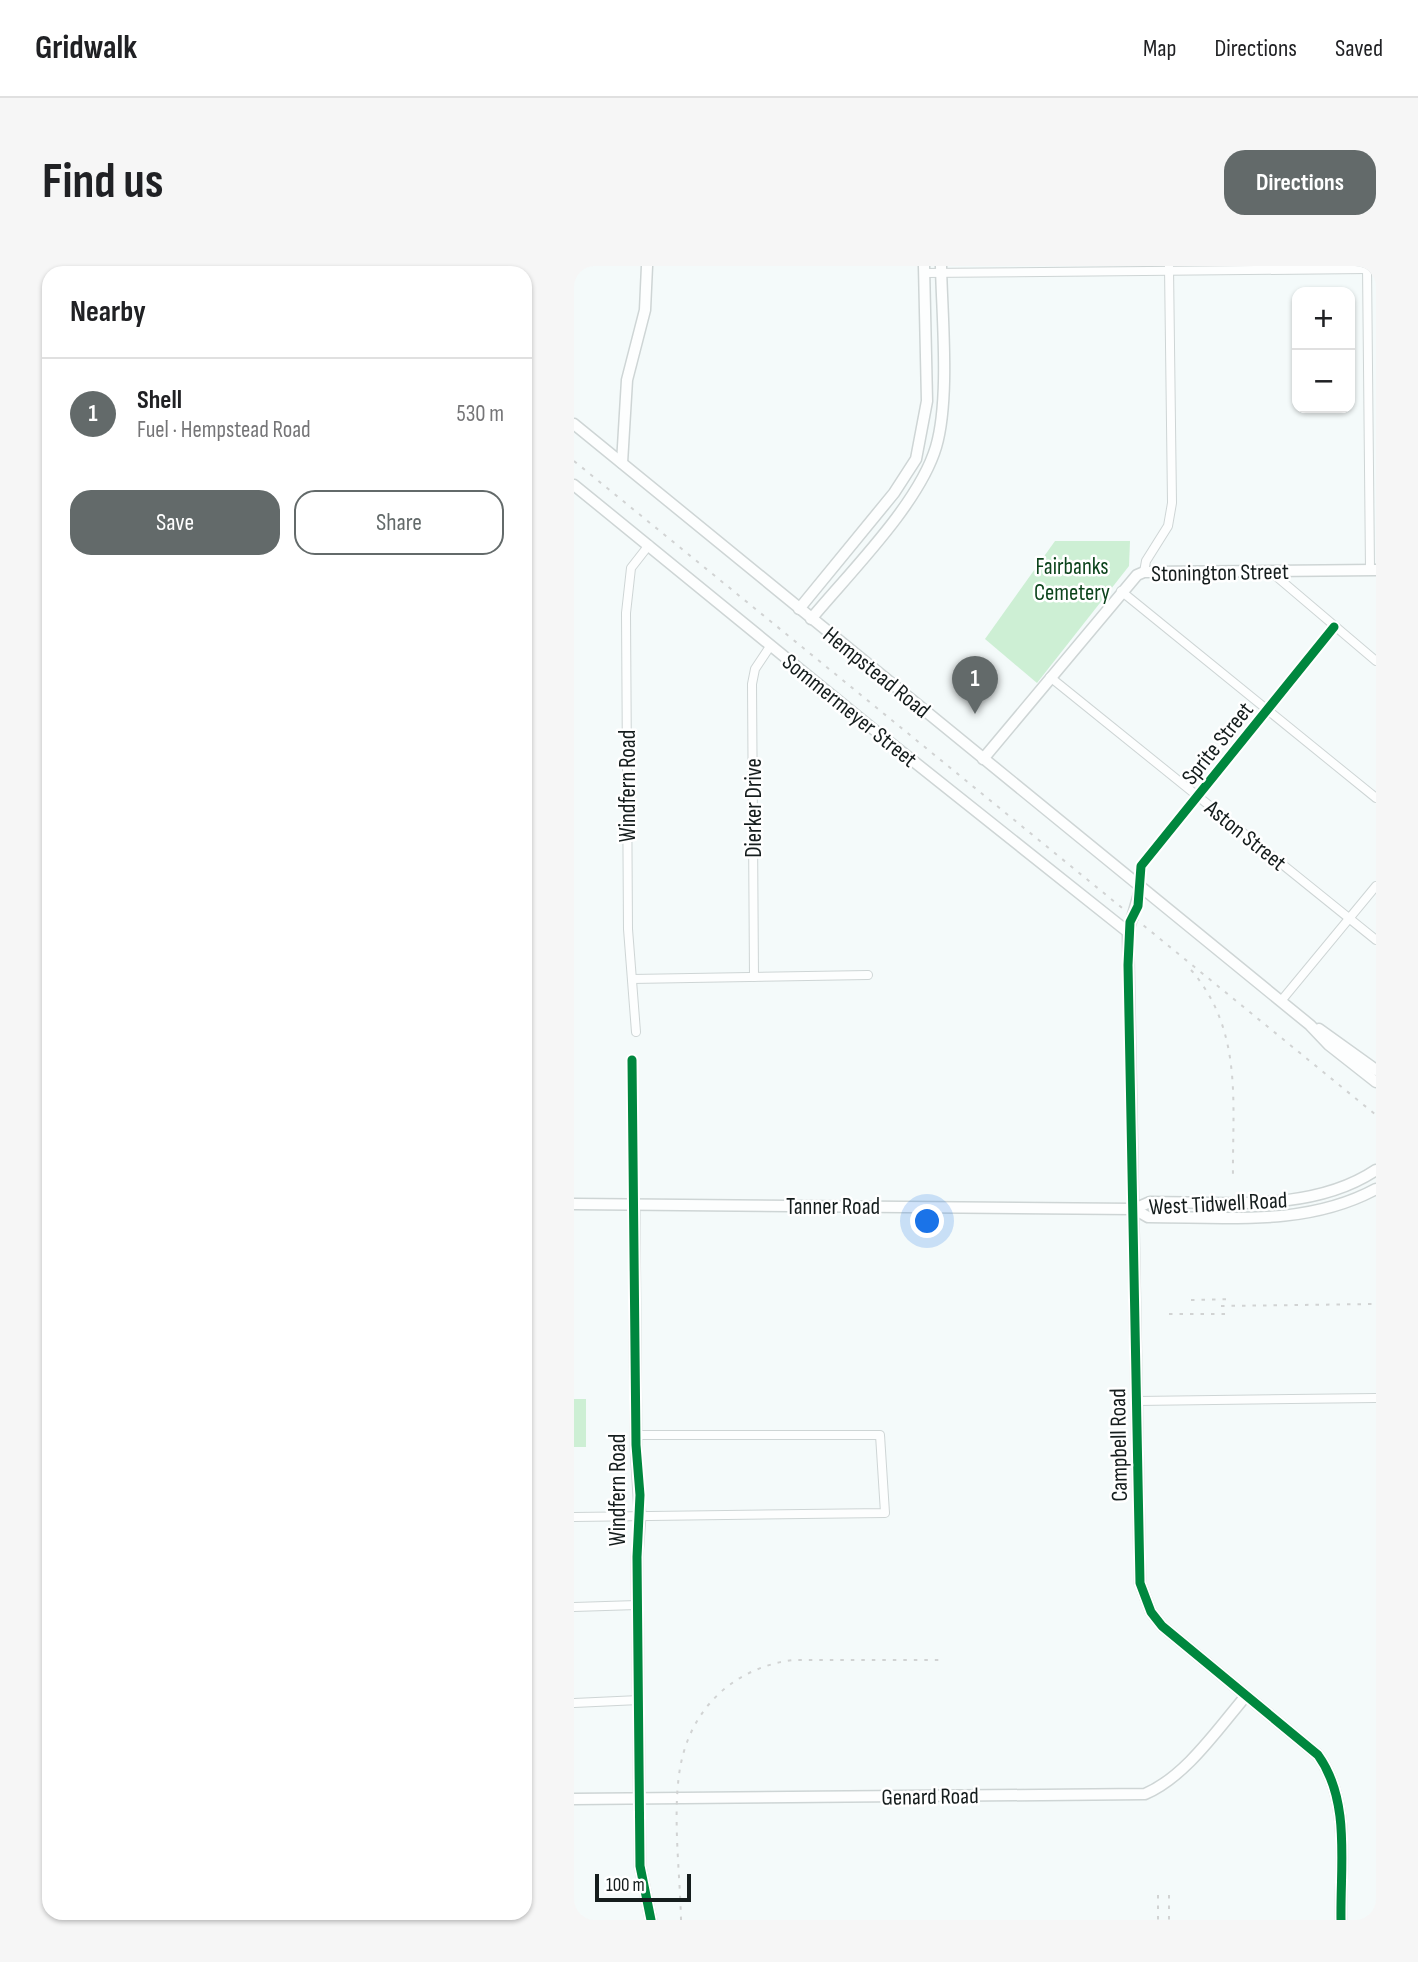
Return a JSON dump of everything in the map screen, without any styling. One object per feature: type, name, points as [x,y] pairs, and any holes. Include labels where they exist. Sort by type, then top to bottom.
[{"type":"street","points":[[622,463],[627,380],[645,310],[647,266]]},
{"type":"street","points":[[799,608],[884,505],[916,459],[924,425],[924,270],[1367,267],[1373,570]]},
{"type":"street","points":[[1144,572],[1146,561],[1168,526],[1172,503],[1169,268]]},
{"type":"street","points":[[811,619],[897,514],[929,466],[940,427],[941,270]]},
{"type":"street","points":[[926,357],[942,360]]},
{"type":"street","name":"Hempstead Road","points":[[574,425],[1310,1025],[1336,1039],[1376,1082]]},
{"type":"street","points":[[924,425],[940,427]]},
{"type":"street","name":"Sommermeyer Street","points":[[574,485],[1128,932]]},
{"type":"street","points":[[884,505],[897,514]]},
{"type":"street","name":"Windfern Road","points":[[636,1032],[628,929],[626,613],[631,568],[649,545]]},
{"type":"street","name":"Stonington Street","points":[[984,759],[1131,578],[1144,572],[1373,570]]},
{"type":"street","points":[[1270,571],[1376,660]]},
{"type":"street","points":[[1121,591],[1376,798]]},
{"type":"street","name":"Sprite Street","points":[[1141,887],[1141,866],[1334,627]]},
{"type":"street","name":"Dierker Drive","points":[[754,977],[752,684],[755,669],[771,645]]},
{"type":"street","name":"Aston Street","points":[[1050,677],[1376,940]]},
{"type":"street","points":[[1281,1001],[1376,886]]},
{"type":"street","name":"Campbell Road","points":[[1141,887],[1138,906],[1129,922],[1128,932],[1139,1571],[1143,1595],[1162,1626],[1318,1755],[1332,1774],[1339,1802],[1341,1920]]},
{"type":"street","points":[[632,979],[868,975]]},
{"type":"street","name":"Windfern Road","points":[[632,1060],[636,1435],[640,1516],[637,1605],[640,1866],[651,1920]]},
{"type":"street","name":"Hempstead Road","points":[[1358,1062],[1376,1070]]},
{"type":"street","name":"West Tidwell Road","points":[[1134,1209],[1150,1202],[1239,1202],[1314,1195],[1340,1189],[1376,1170]]},
{"type":"street","name":"West Tidwell Road","points":[[1134,1209],[1148,1217],[1298,1215],[1348,1202],[1376,1189]]},
{"type":"street","points":[[1239,1202],[1239,1217]]},
{"type":"street","name":"Tanner Road","points":[[574,1204],[1134,1209]]},
{"type":"street","points":[[1137,1401],[1376,1398]]},
{"type":"street","points":[[574,1517],[886,1513],[880,1435],[636,1435]]},
{"type":"street","points":[[574,1606],[637,1605]]},
{"type":"street","name":"Genard Road","points":[[574,1799],[1145,1794],[1158,1789],[1183,1766],[1245,1697]]},
{"type":"street","points":[[574,1703],[639,1700]]},
{"type":"green space","name":"Fairbanks Cemetery","points":[[1055,541],[1130,541],[1129,566],[1037,683],[985,639]]},
{"type":"green space","points":[[574,1399],[586,1399],[586,1447],[574,1447]]},
{"type":"railway","points":[[574,461],[1376,1115]]},
{"type":"railway","points":[[1191,970],[1208,993],[1220,1018],[1227,1043],[1233,1096],[1233,1179]]},
{"type":"railway","points":[[1191,1300],[1232,1299]]},
{"type":"railway","points":[[1221,1306],[1376,1304]]},
{"type":"railway","points":[[1169,1314],[1232,1314]]},
{"type":"railway","points":[[681,1920],[677,1829],[679,1775],[691,1732],[716,1697],[750,1672],[793,1660],[942,1660]]},
{"type":"railway","points":[[1158,1895],[1158,1920]]},
{"type":"railway","points":[[1169,1895],[1169,1920]]},
{"type":"cycle path","points":[[1334,627],[1141,866],[1138,906],[1130,922],[1128,965],[1140,1583],[1151,1612],[1162,1626],[1318,1755],[1328,1773],[1340,1813],[1341,1920]]},
{"type":"cycle path","points":[[632,1060],[636,1445],[640,1495],[637,1557],[640,1866],[651,1920]]},
{"type":"place","name":"Shell","points":[[975,714]]}]
